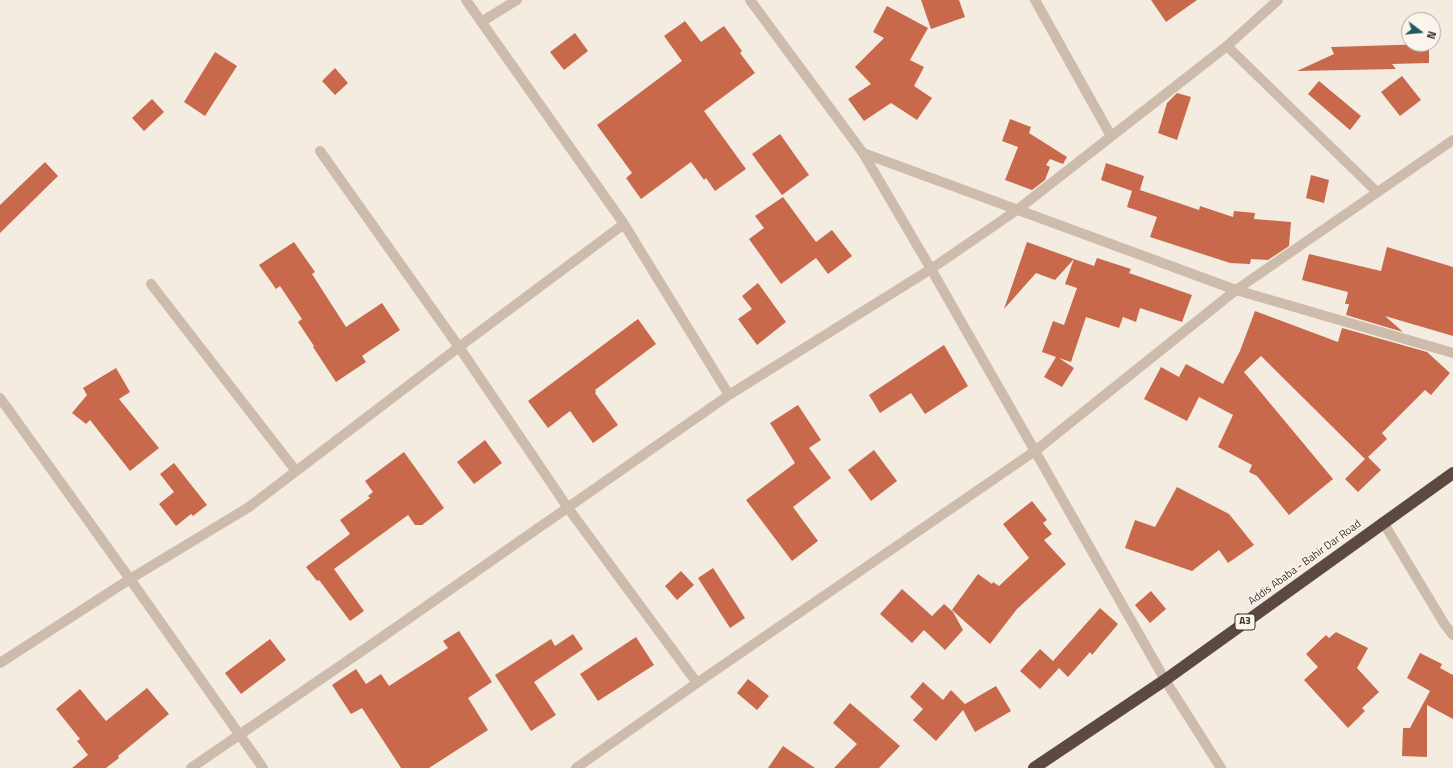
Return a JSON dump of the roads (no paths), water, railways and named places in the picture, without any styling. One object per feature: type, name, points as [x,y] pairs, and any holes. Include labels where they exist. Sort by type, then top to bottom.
[{"type":"highway","name":"Addis Ababa - Bahir Dar Road","points":[[1034,768],[1165,680],[1453,473]]},
{"type":"street","points":[[466,0],[624,224],[729,395]]},
{"type":"street","points":[[481,22],[517,0]]},
{"type":"street","points":[[750,0],[863,154],[931,269],[1165,680],[1221,768]]},
{"type":"street","points":[[1035,0],[1111,136]]},
{"type":"street","points":[[191,768],[729,395],[931,269],[1017,210],[1227,46],[1278,0]]},
{"type":"street","points":[[1227,46],[1377,192]]},
{"type":"street","points":[[576,768],[1035,451],[1236,290],[1453,140]]},
{"type":"street","points":[[320,151],[459,346],[568,508],[697,683]]},
{"type":"street","points":[[863,154],[1236,290],[1453,353]]},
{"type":"street","points":[[0,663],[130,579],[249,507],[459,346],[624,224]]},
{"type":"street","points":[[150,284],[296,471]]},
{"type":"street","points":[[0,398],[263,768]]},
{"type":"street","points":[[1383,522],[1444,625],[1453,635]]}]
